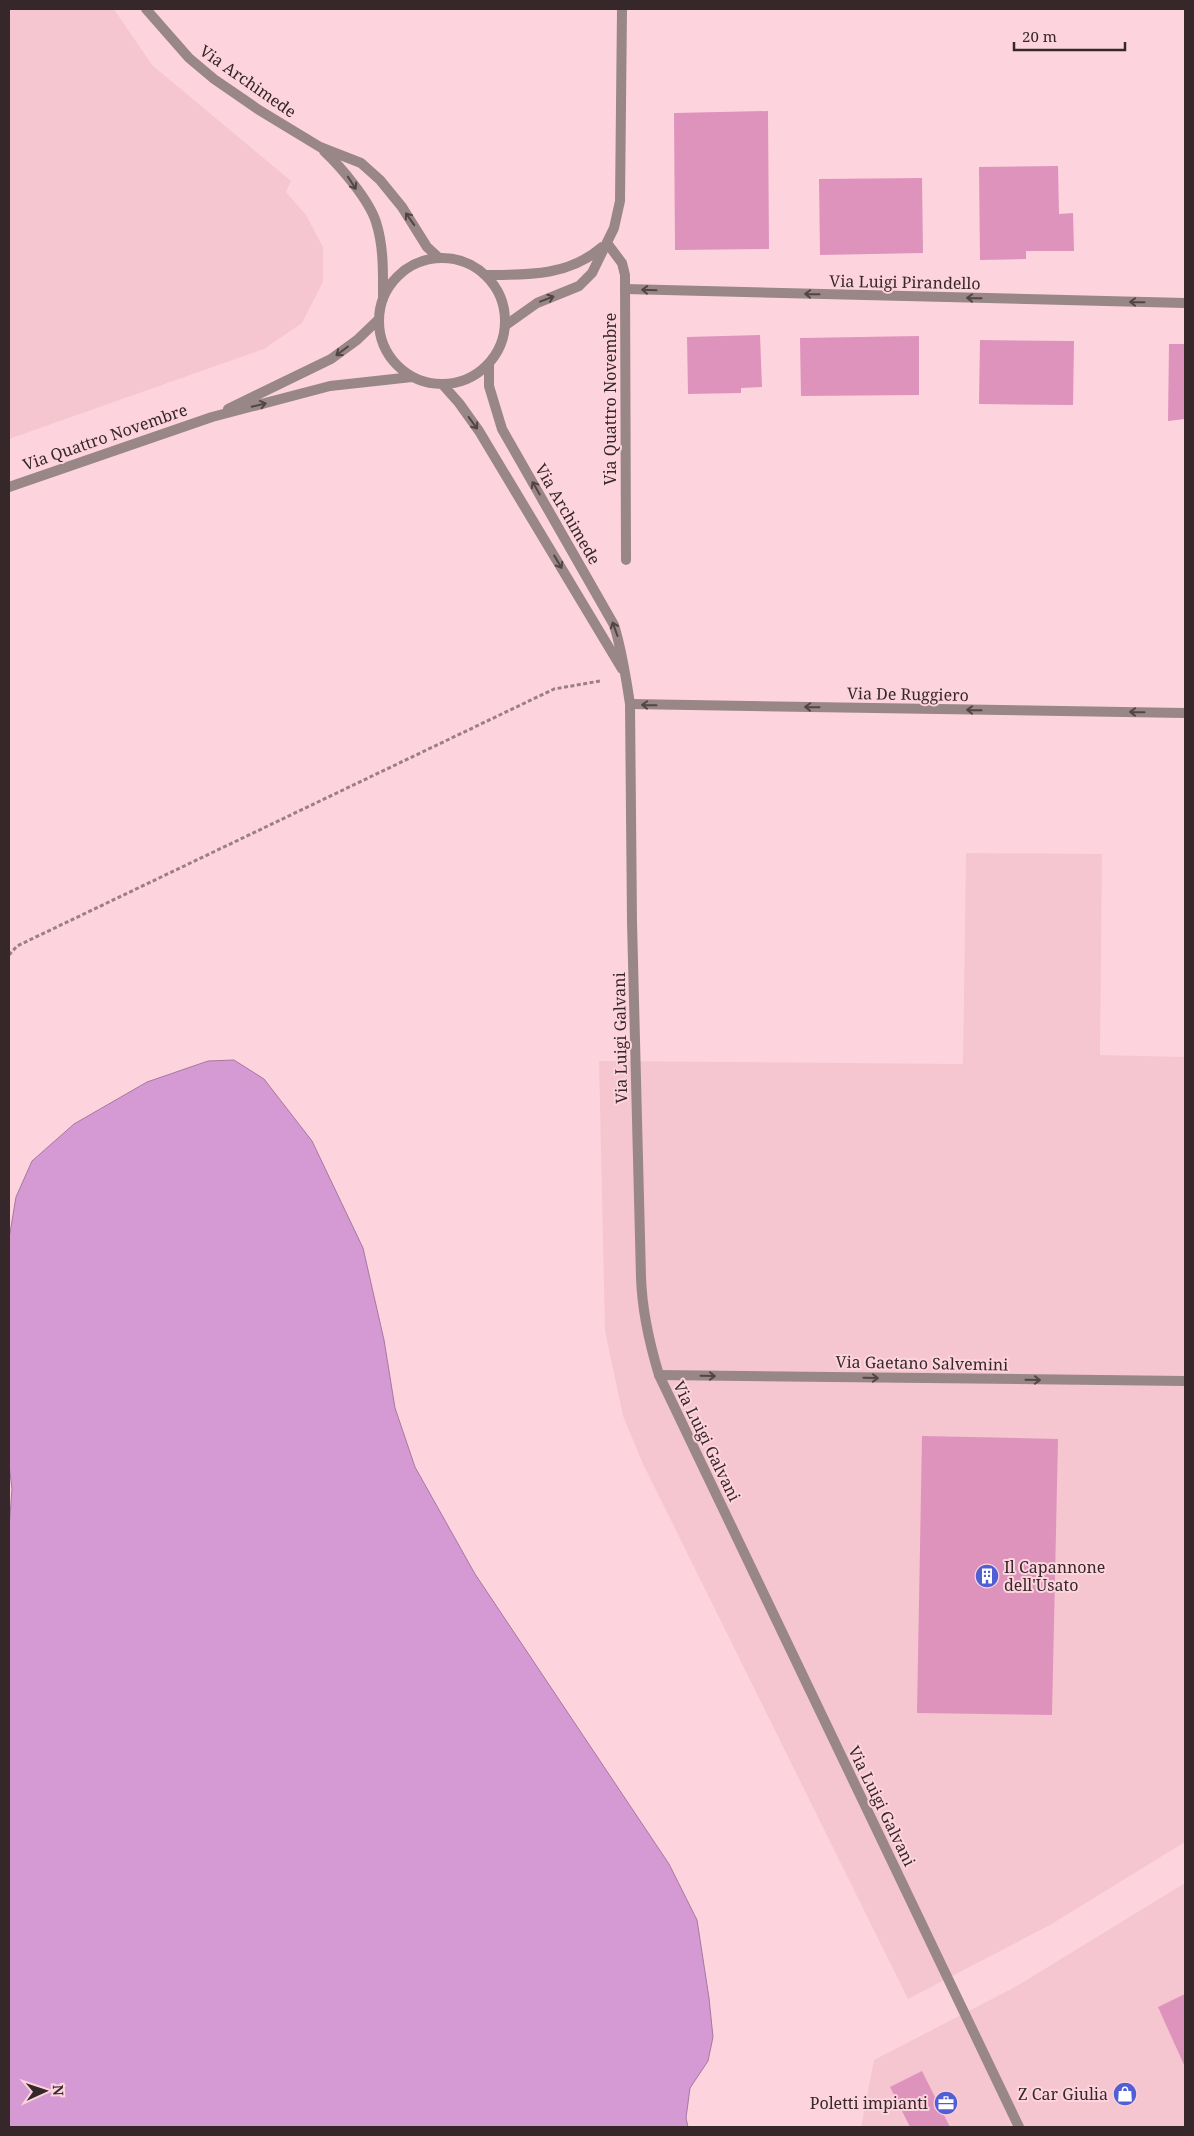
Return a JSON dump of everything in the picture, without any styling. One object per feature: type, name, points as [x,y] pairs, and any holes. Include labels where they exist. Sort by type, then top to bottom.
[{"type":"street","name":"Via Archimede","points":[[146,9],[188,58],[201,69],[259,110],[320,147],[360,163],[380,180],[402,207],[427,247],[438,258]]},
{"type":"street","points":[[506,325],[537,303],[579,286],[592,273],[614,228],[620,201],[622,9]]},
{"type":"street","name":"Via Archimede","points":[[320,147],[342,168],[375,220],[383,260],[383,299]]},
{"type":"street","points":[[486,276],[527,275],[568,268],[590,258],[607,243]]},
{"type":"street","name":"Via Quattro Novembre","points":[[607,243],[622,263],[625,289],[626,560]]},
{"type":"street","points":[[438,258],[465,262],[486,276],[495,286],[502,301],[506,325],[503,340],[489,365],[469,379],[443,385],[430,384],[412,377],[401,370],[386,351],[379,320],[383,299],[393,281],[401,273],[421,262],[438,258]]},
{"type":"street","name":"Via Luigi Pirandello","points":[[625,289],[1185,303]]},
{"type":"street","name":"Via Quattro Novembre","points":[[212,417],[331,359],[379,320]]},
{"type":"street","name":"Via Archimede","points":[[489,365],[489,386],[502,429],[614,625],[620,646],[630,704]]},
{"type":"street","name":"Via Quattro Novembre","points":[[9,486],[212,417],[330,386],[412,377]]},
{"type":"street","name":"Via Archimede","points":[[443,385],[459,403],[478,430],[626,677]]},
{"type":"street","name":"Via De Ruggiero","points":[[630,704],[1185,713]]},
{"type":"street","name":"Via Luigi Galvani","points":[[630,704],[632,922],[640,1277],[647,1336],[659,1375],[1019,2127]]},
{"type":"street","name":"Via Gaetano Salvemini","points":[[659,1375],[1185,1381]]},
{"type":"path","points":[[9,955],[17,946],[554,689],[626,677]]},
{"type":"shaded area","points":[[9,9],[114,9],[152,65],[291,181],[286,192],[306,215],[323,247],[323,282],[302,323],[264,349],[9,439]]},
{"type":"shaded area","points":[[966,853],[1102,854],[1100,1055],[1185,1057],[1185,1842],[1050,1925],[908,1999],[643,1464],[623,1416],[605,1331],[599,1061],[963,1064]]},
{"type":"shaded area","points":[[234,1060],[264,1079],[312,1141],[363,1248],[384,1340],[395,1408],[415,1467],[475,1574],[669,1864],[697,1920],[713,2037],[708,2061],[690,2088],[686,2118],[688,2127],[9,2127],[9,1529],[12,1489],[9,1465],[9,1239],[16,1197],[32,1161],[74,1124],[147,1082],[208,1061]]},
{"type":"shaded area","points":[[1185,1883],[1185,2127],[861,2127],[874,2060],[1015,1987]]},
{"type":"building","points":[[768,111],[769,249],[675,250],[674,113]]},
{"type":"building","points":[[1058,166],[1059,214],[1073,213],[1074,251],[1026,251],[1026,259],[980,260],[979,167]]},
{"type":"building","points":[[922,178],[923,253],[820,255],[819,179]]},
{"type":"building","points":[[760,335],[762,387],[741,388],[741,393],[688,394],[687,337]]},
{"type":"building","points":[[919,336],[919,395],[801,396],[800,338]]},
{"type":"building","points":[[980,340],[1074,341],[1073,405],[979,404]]},
{"type":"building","points":[[1169,344],[1185,344],[1185,419],[1168,421]]},
{"type":"building","name":"Il Capannone dell'Usato","points":[[922,1436],[1058,1439],[1052,1715],[917,1713]]},
{"type":"building","points":[[1185,1994],[1185,2067],[1158,2007]]},
{"type":"building","points":[[922,2071],[950,2127],[910,2127],[890,2087]]},
{"type":"place","name":"Il Capannone dell'Usato","points":[[987,1576]]},
{"type":"place","name":"Z Car Giulia","points":[[1125,2094]]},
{"type":"place","name":"Poletti impianti","points":[[946,2103]]}]
